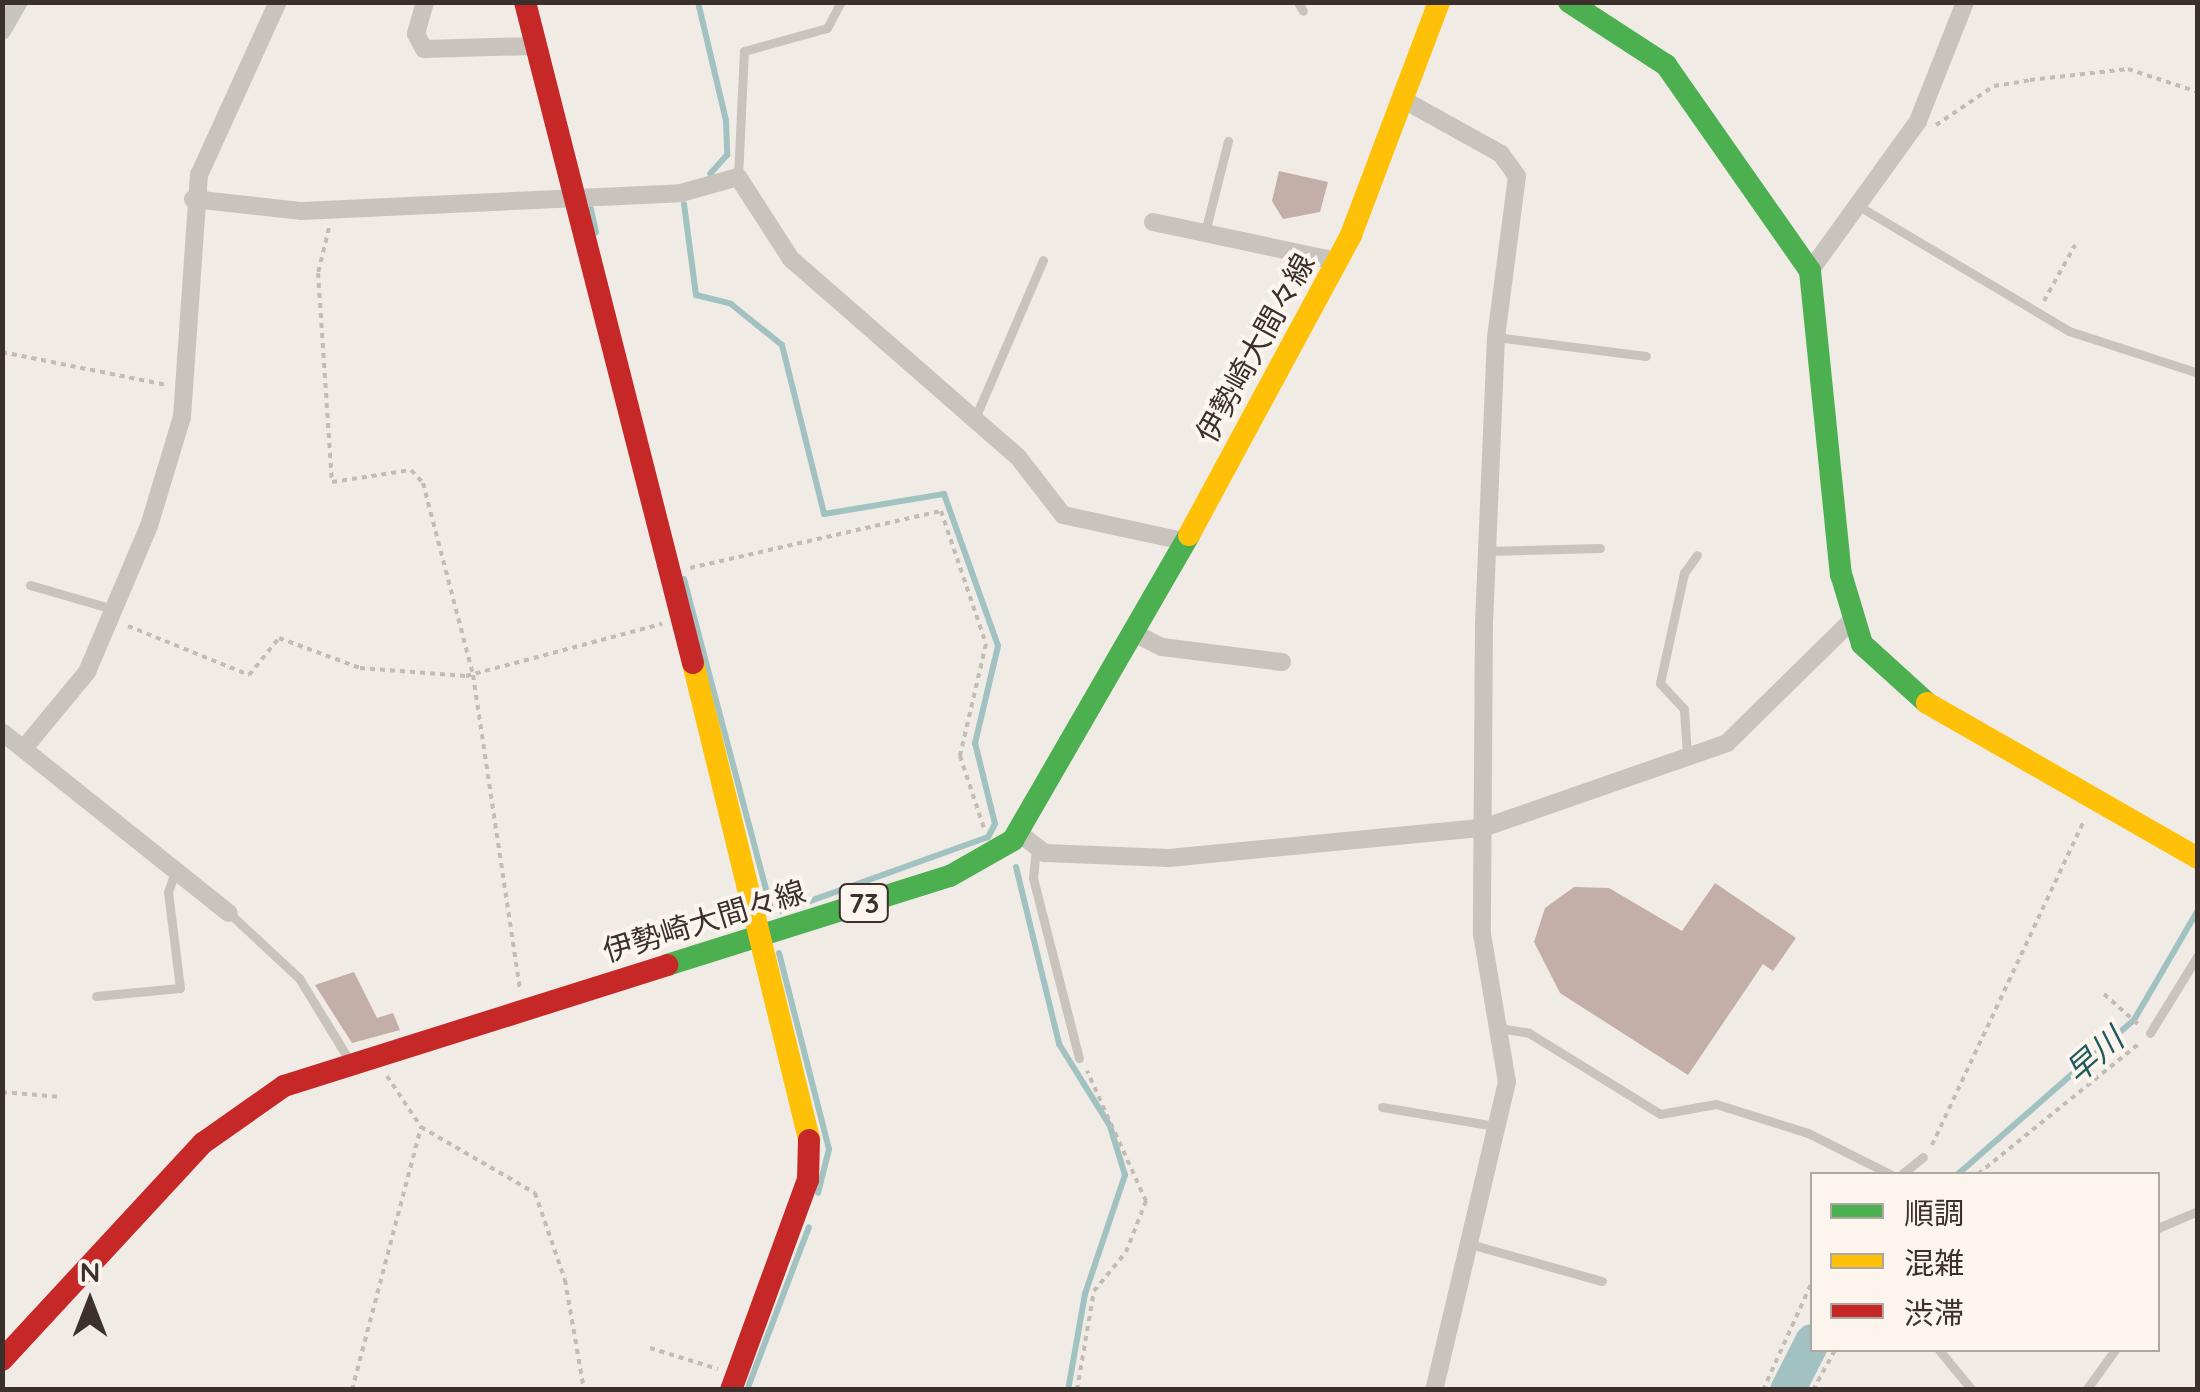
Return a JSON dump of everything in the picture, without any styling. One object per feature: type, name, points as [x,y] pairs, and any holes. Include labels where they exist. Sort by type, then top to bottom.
[{"type":"street","points":[[2,31],[20,2]]},
{"type":"street","points":[[25,748],[88,672],[177,442],[194,199],[216,128],[278,2]]},
{"type":"street","points":[[426,2],[416,34],[424,49],[534,46]]},
{"type":"street","points":[[525,2],[759,936],[806,1102],[811,1159],[734,1382]]},
{"type":"street","name":"伊勢崎大間々線","points":[[3,1358],[221,1126],[284,1086],[375,1054],[759,936],[1027,841],[1183,541],[1337,262],[1404,100],[1439,2]]},
{"type":"street","points":[[1570,2],[1675,75],[1810,272],[1850,622],[1894,681],[2091,806],[2198,858]]},
{"type":"street","points":[[1810,272],[1862,208],[1912,130],[1965,2]]},
{"type":"street","points":[[1404,100],[1502,154],[1517,176],[1496,337],[1487,551],[1483,828],[1484,961],[1506,1082],[1434,1390]]},
{"type":"street","points":[[194,199],[333,209],[572,195],[681,193],[738,177],[792,258],[1018,457],[1063,515],[1183,541]]},
{"type":"street","points":[[1153,222],[1337,262]]},
{"type":"street","points":[[1027,841],[1169,858],[1483,828],[1686,756],[1751,724],[1850,622]]},
{"type":"street","points":[[1134,633],[1162,647],[1282,662]]},
{"type":"street","points":[[2,732],[174,875],[230,913]]},
{"type":"lane","points":[[738,177],[744,51],[826,28],[841,2]]},
{"type":"lane","points":[[1204,232],[1228,140]]},
{"type":"lane","points":[[1862,208],[2037,314],[2198,373]]},
{"type":"lane","points":[[973,420],[1043,260]]},
{"type":"lane","points":[[1496,337],[1646,356]]},
{"type":"lane","points":[[1487,551],[1600,548]]},
{"type":"lane","points":[[1686,756],[1684,709],[1660,683],[1684,573],[1697,555]]},
{"type":"lane","points":[[30,585],[111,614]]},
{"type":"lane","points":[[1027,841],[1079,1058]]},
{"type":"lane","points":[[96,996],[180,988],[168,892],[174,875]]},
{"type":"lane","points":[[230,913],[299,978],[350,1062]]},
{"type":"lane","points":[[2146,1031],[2198,954]]},
{"type":"lane","points":[[1499,1028],[1529,1034],[1660,1114],[1716,1104],[1808,1133],[1886,1172]]},
{"type":"lane","points":[[1382,1107],[1495,1126]]},
{"type":"lane","points":[[1904,1172],[1923,1157]]},
{"type":"lane","points":[[2160,1227],[2198,1212]]},
{"type":"lane","points":[[1468,1244],[1602,1282]]},
{"type":"lane","points":[[1940,1352],[1972,1390]]},
{"type":"lane","points":[[2086,1390],[2114,1352]]},
{"type":"path","points":[[1912,130],[1933,127],[1994,86],[2030,80],[2128,69],[2198,92]]},
{"type":"path","points":[[333,209],[318,273],[332,482],[418,473],[473,674],[524,1008]]},
{"type":"path","points":[[2037,314],[2075,244]]},
{"type":"path","points":[[2,352],[182,388]]},
{"type":"path","points":[[669,574],[941,512],[986,644],[960,756],[993,856]]},
{"type":"path","points":[[111,614],[249,675],[279,638],[360,668],[473,674],[680,619]]},
{"type":"path","points":[[1923,1157],[2091,806]]},
{"type":"path","points":[[1980,1172],[2146,1031],[2104,994]]},
{"type":"path","points":[[375,1054],[422,1127],[534,1192],[570,1300],[584,1390]]},
{"type":"path","points":[[1077,1390],[1094,1292],[1126,1252],[1146,1201],[1119,1126],[1079,1058]]},
{"type":"path","points":[[2,1092],[62,1097]]},
{"type":"path","points":[[352,1390],[422,1127]]},
{"type":"path","points":[[1763,1390],[1810,1286]]},
{"type":"path","points":[[650,1348],[734,1382]]},
{"type":"path","points":[[1813,1390],[1834,1352]]},
{"type":"building","points":[[1279,171],[1328,182],[1320,212],[1283,219],[1272,201]]},
{"type":"building","points":[[1715,883],[1796,938],[1773,971],[1763,964],[1688,1075],[1560,993],[1534,942],[1545,908],[1574,887],[1609,888],[1682,931]]},
{"type":"building","points":[[354,972],[377,1018],[393,1013],[400,1030],[352,1043],[315,985]]},
{"type":"waterway","points":[[2,6],[4,2]]},
{"type":"waterway","points":[[698,2],[726,120],[727,155],[710,174]]},
{"type":"waterway","points":[[684,204],[696,295],[731,304],[782,345],[824,514],[944,494],[998,646],[975,743],[995,824],[988,837],[782,911]]},
{"type":"waterway","points":[[591,209],[596,232]]},
{"type":"waterway","points":[[684,579],[771,909]]},
{"type":"waterway","points":[[1016,867],[1059,1044],[1110,1126],[1125,1175],[1085,1294],[1068,1390]]},
{"type":"waterway","name":"早川","points":[[1960,1172],[2134,1020],[2198,910]]},
{"type":"waterway","points":[[779,953],[829,1149],[818,1193]]},
{"type":"waterway","points":[[747,1390],[809,1227]]},
{"type":"waterway","name":"早川","points":[[1787,1390],[1810,1345]]},
{"type":"traffic: fast","points":[[1569,2],[1666,65],[1810,271],[1841,574],[1862,644],[1927,703]]},
{"type":"traffic: fast","points":[[667,965],[950,876],[1013,840],[1189,535]]},
{"type":"traffic: slow","points":[[1189,535],[1351,235],[1439,2]]},
{"type":"traffic: slow","points":[[693,663],[809,1140]]},
{"type":"traffic: slow","points":[[1927,703],[2198,858]]},
{"type":"traffic: jam","points":[[525,2],[693,663]]},
{"type":"traffic: jam","points":[[2,1360],[203,1143],[284,1086],[667,965]]},
{"type":"traffic: jam","points":[[731,1390],[808,1180],[809,1140]]}]
